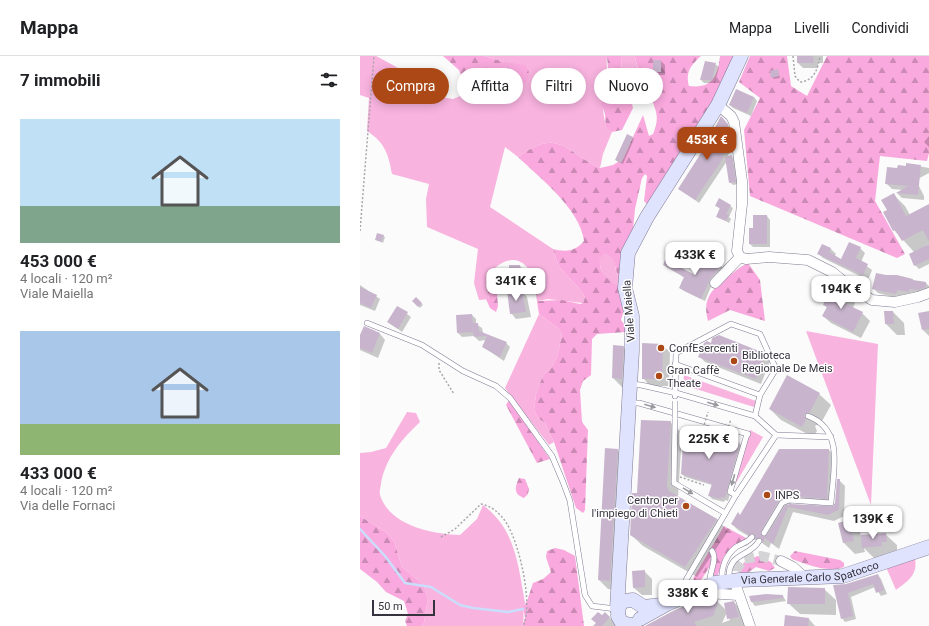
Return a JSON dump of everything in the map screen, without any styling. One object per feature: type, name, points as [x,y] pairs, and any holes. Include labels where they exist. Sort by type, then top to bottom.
[{"type":"main road","name":"Viale Maiella","points":[[616,617],[620,572],[630,384],[632,316],[625,288],[628,253],[647,217],[718,105],[740,56]]},
{"type":"main road","name":"Via Generale Carlo Spatocco","points":[[633,623],[682,597],[723,586],[784,578],[833,577],[852,573],[929,548]]},
{"type":"main road","name":"Viale Maiella","points":[[620,572],[627,591],[636,602]]},
{"type":"main road","points":[[623,601],[636,602],[642,612],[633,623],[622,622],[616,617],[623,601]]},
{"type":"main road","name":"Via Generale Carlo Spatocco","points":[[636,602],[646,607],[667,604]]},
{"type":"street","points":[[718,105],[732,116],[734,122],[742,181],[742,204],[737,251],[740,257],[746,259],[769,257],[808,260],[832,272],[848,285],[872,300],[895,302],[929,293]]},
{"type":"street","points":[[715,283],[740,257]]},
{"type":"street","points":[[723,586],[750,626]]},
{"type":"lane","points":[[366,323],[404,337],[463,371],[502,391],[545,447],[556,466],[570,501],[585,595],[592,606],[616,617]]},
{"type":"lane","points":[[725,513],[674,482],[676,352],[731,324],[760,334],[776,369],[760,395],[754,416]]},
{"type":"lane","points":[[675,364],[760,395]]},
{"type":"lane","points":[[630,384],[640,384],[676,393],[754,416],[776,436],[831,437]]},
{"type":"lane","points":[[629,403],[640,403],[747,434],[730,492],[736,495]]},
{"type":"lane","points":[[764,533],[782,503],[789,500],[831,503],[834,458],[831,437],[825,426],[808,416]]},
{"type":"lane","points":[[682,597],[686,580],[725,513],[776,436]]},
{"type":"lane","points":[[723,586],[722,571],[725,561],[736,548],[748,543],[752,537]]},
{"type":"lane","points":[[723,586],[734,560],[753,548],[759,541]]},
{"type":"lane","points":[[712,551],[714,556],[709,578],[723,586]]},
{"type":"path","points":[[360,230],[374,56]]},
{"type":"path","points":[[793,56],[795,76],[800,82],[806,81],[814,75],[820,56]]},
{"type":"path","points":[[441,358],[439,370],[454,394]]},
{"type":"path","points":[[702,432],[708,412]]},
{"type":"path","points":[[725,438],[731,419]]},
{"type":"path","points":[[674,475],[704,485]]},
{"type":"path","points":[[441,537],[455,529],[481,504],[496,510],[507,523],[514,538],[520,560],[527,610],[523,626]]},
{"type":"shaded area","points":[[360,56],[376,56],[398,68],[372,68],[372,104],[449,104],[449,98],[457,97],[457,104],[523,104],[523,68],[508,68],[505,62],[484,56],[607,56],[607,68],[594,68],[594,104],[602,104],[605,121],[612,132],[603,154],[600,168],[569,149],[552,143],[543,144],[532,148],[518,157],[505,147],[490,207],[553,249],[559,267],[578,287],[585,297],[583,303],[548,299],[537,301],[534,282],[529,269],[521,262],[515,260],[503,262],[493,270],[487,283],[489,299],[479,300],[474,283],[478,249],[427,227],[426,199],[429,184],[392,174],[385,149],[373,135],[367,131],[369,98],[360,95]]},
{"type":"shaded area","points":[[621,56],[635,56],[638,68],[622,68]]},
{"type":"shaded area","points":[[605,252],[614,260],[625,301],[615,284],[602,274],[600,257]]},
{"type":"shaded area","points":[[539,314],[559,329],[562,334],[557,357],[551,368],[543,375],[536,394],[534,410],[538,418],[545,423],[554,442],[549,445],[505,388]]},
{"type":"shaded area","points":[[806,331],[878,344],[871,505]]},
{"type":"shaded area","points":[[684,375],[756,401],[754,407],[683,385]]},
{"type":"shaded area","points":[[407,412],[416,413],[420,422],[396,449],[383,474],[380,495],[385,506],[402,521],[413,526],[437,533],[460,535],[477,519],[483,505],[494,515],[502,526],[514,549],[525,603],[522,626],[421,626],[424,623],[428,598],[423,584],[402,567],[394,541],[387,533],[360,516],[360,453],[386,448]]},
{"type":"shaded area","points":[[750,430],[763,437],[732,488]]},
{"type":"shaded area","points":[[915,558],[915,569],[911,577],[896,590],[886,567]]},
{"type":"green space","points":[[443,56],[484,56],[505,62],[525,65],[529,71],[529,74],[526,83],[523,83],[523,68],[457,68]]},
{"type":"green space","points":[[607,56],[621,56],[622,68],[608,68]]},
{"type":"green space","points":[[635,56],[701,56],[694,63],[688,73],[689,86],[697,86],[708,83],[712,80],[718,70],[720,56],[738,56],[721,93],[648,205],[644,201],[647,176],[645,174],[642,178],[635,209],[633,230],[620,279],[612,259],[605,253],[600,258],[602,273],[619,287],[625,307],[621,320],[628,329],[626,332],[597,334],[592,339],[591,375],[583,381],[580,390],[582,422],[588,430],[585,510],[583,513],[576,508],[554,442],[545,423],[538,418],[534,410],[536,394],[543,375],[551,368],[557,357],[562,334],[559,329],[539,314],[537,301],[562,300],[580,304],[583,303],[585,297],[578,287],[559,267],[553,249],[562,251],[570,250],[581,245],[584,241],[581,229],[567,206],[548,185],[518,157],[532,148],[543,144],[552,143],[569,149],[600,168],[613,165],[623,159],[643,115],[649,136],[653,134],[656,126],[657,115],[654,104],[663,104],[663,68],[638,68]]},
{"type":"green space","points":[[750,56],[787,56],[791,86],[807,96],[827,56],[929,56],[929,153],[927,161],[880,156],[875,201],[905,254],[897,258],[750,196],[744,130],[760,98],[739,82]]},
{"type":"green space","points":[[601,104],[632,104],[633,108],[622,130],[612,132],[609,130],[606,123]]},
{"type":"green space","points":[[748,263],[760,280],[765,321],[730,310],[708,321],[706,307],[709,296],[717,286],[735,271]]},
{"type":"green space","points":[[494,268],[502,269],[507,277],[497,294],[498,306],[496,312],[490,308],[486,299],[489,299],[488,283]]},
{"type":"green space","points":[[509,400],[550,459],[537,463],[506,405]]},
{"type":"green space","points":[[519,478],[525,479],[529,489],[528,494],[524,498],[518,494],[516,490]]},
{"type":"green space","points":[[360,516],[387,533],[394,541],[402,567],[423,584],[428,598],[424,623],[421,626],[407,626],[405,621],[408,614],[404,601],[386,592],[377,582],[360,569]]},
{"type":"green space","points":[[724,526],[746,538],[724,556],[718,575],[712,576],[716,560],[715,555],[711,556],[710,566],[700,582],[692,584],[694,577]]},
{"type":"green space","points":[[555,548],[564,550],[575,556],[584,626],[522,626],[525,618],[523,607],[527,601],[533,583],[543,579],[551,572],[546,557],[547,551]]},
{"type":"green space","points":[[795,551],[840,560],[844,563],[844,567],[838,569],[825,569],[805,564],[792,559],[790,556]]},
{"type":"green space","points":[[758,556],[771,562],[775,568],[769,571],[756,567],[746,574],[739,574],[742,564]]},
{"type":"building","points":[[797,56],[813,56],[814,63],[797,63]]},
{"type":"building","points":[[653,60],[661,60],[661,68],[653,68]]},
{"type":"building","points":[[705,61],[716,63],[712,80],[700,80]]},
{"type":"building","points":[[778,69],[779,76],[771,78],[770,71]]},
{"type":"building","points":[[736,89],[754,97],[747,113],[729,105]]},
{"type":"building","points":[[721,116],[728,124],[730,142],[722,157],[724,157],[695,200],[678,189],[701,153]]},
{"type":"building","points":[[627,134],[633,137],[621,163],[615,160]]},
{"type":"building","points":[[732,155],[736,182],[729,183],[725,157]]},
{"type":"building","points":[[906,163],[921,165],[918,195],[896,193],[908,186],[885,184],[887,167],[897,168],[898,165],[906,166]]},
{"type":"building","points":[[894,193],[906,216],[929,204],[929,241],[923,230],[902,241],[895,230],[893,231],[883,212],[887,210],[881,200]]},
{"type":"building","points":[[719,198],[731,205],[726,214],[729,215],[726,221],[716,217],[720,208],[715,206]]},
{"type":"building","points":[[753,215],[767,215],[767,244],[749,244],[749,228],[753,228]]},
{"type":"building","points":[[377,233],[384,235],[381,242],[375,240]]},
{"type":"building","points":[[849,242],[861,247],[856,258],[868,264],[863,275],[817,254],[822,244],[831,248],[829,252],[841,259]]},
{"type":"building","points":[[929,244],[929,259],[914,266],[909,254]]},
{"type":"building","points":[[673,256],[681,261],[678,266],[695,275],[700,262],[706,264],[708,259],[722,265],[710,279],[701,299],[679,288],[684,277],[663,265],[665,260],[670,263]]},
{"type":"building","points":[[509,265],[520,265],[520,275],[509,275]]},
{"type":"building","points":[[876,273],[897,275],[926,282],[926,287],[918,290],[909,289],[909,292],[897,290],[896,294],[872,289]]},
{"type":"building","points":[[360,287],[377,295],[371,308],[360,303]]},
{"type":"building","points":[[832,287],[848,295],[844,303],[863,312],[853,332],[822,316],[827,307],[823,305]]},
{"type":"building","points":[[522,290],[526,312],[510,314],[507,291]]},
{"type":"building","points":[[416,297],[422,303],[418,307],[412,301]]},
{"type":"building","points":[[397,306],[408,312],[398,329],[387,322]]},
{"type":"building","points":[[884,311],[893,311],[894,324],[885,324]]},
{"type":"building","points":[[929,311],[929,329],[922,330],[918,313]]},
{"type":"building","points":[[472,314],[473,323],[478,323],[479,331],[507,342],[500,357],[482,347],[487,336],[474,337],[473,332],[457,333],[456,315]]},
{"type":"building","points":[[364,326],[380,333],[372,353],[360,348],[360,335]]},
{"type":"building","name":"Biblioteca Regionale De Meis","points":[[719,335],[764,353],[765,355],[756,379],[698,357],[704,343],[707,341],[711,343],[712,338]]},
{"type":"building","points":[[642,343],[663,344],[662,379],[642,379]]},
{"type":"building","points":[[613,345],[624,346],[622,379],[612,378]]},
{"type":"building","points":[[787,375],[820,393],[810,412],[804,414],[806,419],[802,427],[769,409]]},
{"type":"building","points":[[641,420],[671,421],[667,486],[669,491],[717,519],[685,567],[630,535],[632,493],[637,493]]},
{"type":"building","points":[[684,427],[740,443],[725,498],[721,497],[721,499],[708,496],[712,484],[681,474]]},
{"type":"building","points":[[605,448],[618,449],[610,581],[598,580]]},
{"type":"building","name":"INPS","points":[[779,449],[829,449],[827,499],[789,496],[780,499],[761,531],[762,536],[767,535],[785,506],[790,504],[833,506],[835,503],[837,479],[840,479],[839,510],[828,515],[788,507],[773,544],[765,538],[763,543],[761,538],[756,539],[754,534],[749,535],[731,524],[738,512],[740,515]]},
{"type":"building","points":[[849,520],[854,541],[843,543],[838,523]]},
{"type":"building","points":[[886,533],[887,542],[881,542],[882,546],[862,548],[861,535]]},
{"type":"building","points":[[645,570],[645,587],[633,588],[632,571]]},
{"type":"building","points":[[878,574],[884,590],[876,593],[873,584],[848,593],[853,616],[841,619],[833,585],[846,584]]},
{"type":"building","points":[[788,587],[825,588],[825,604],[787,604]]},
{"type":"building","points":[[766,594],[783,595],[783,598],[751,602],[749,596]]},
{"type":"building","points":[[702,598],[718,600],[718,603],[713,616],[694,622],[697,626],[645,626],[671,612]]},
{"type":"building","points":[[734,601],[739,617],[727,619],[724,603]]},
{"type":"building","points":[[598,612],[602,615],[605,612],[610,617],[602,626],[593,626],[596,623],[591,619]]},
{"type":"building","points":[[785,615],[809,618],[808,626],[784,626]]},
{"type":"waterway","points":[[360,529],[385,556],[405,583],[431,587],[460,605],[473,608],[508,612],[523,609]]},
{"type":"tunnel","points":[[736,586],[736,570],[744,559],[761,556],[781,561]]},
{"type":"place","name":"ConfEsercenti","points":[[661,348]]},
{"type":"place","name":"Biblioteca Regionale De Meis","points":[[734,361]]},
{"type":"place","name":"Gran Caffè Theate","points":[[659,376]]},
{"type":"place","name":"INPS","points":[[767,495]]},
{"type":"place","name":"Centro per l'impiego di Chieti","points":[[686,506]]}]
